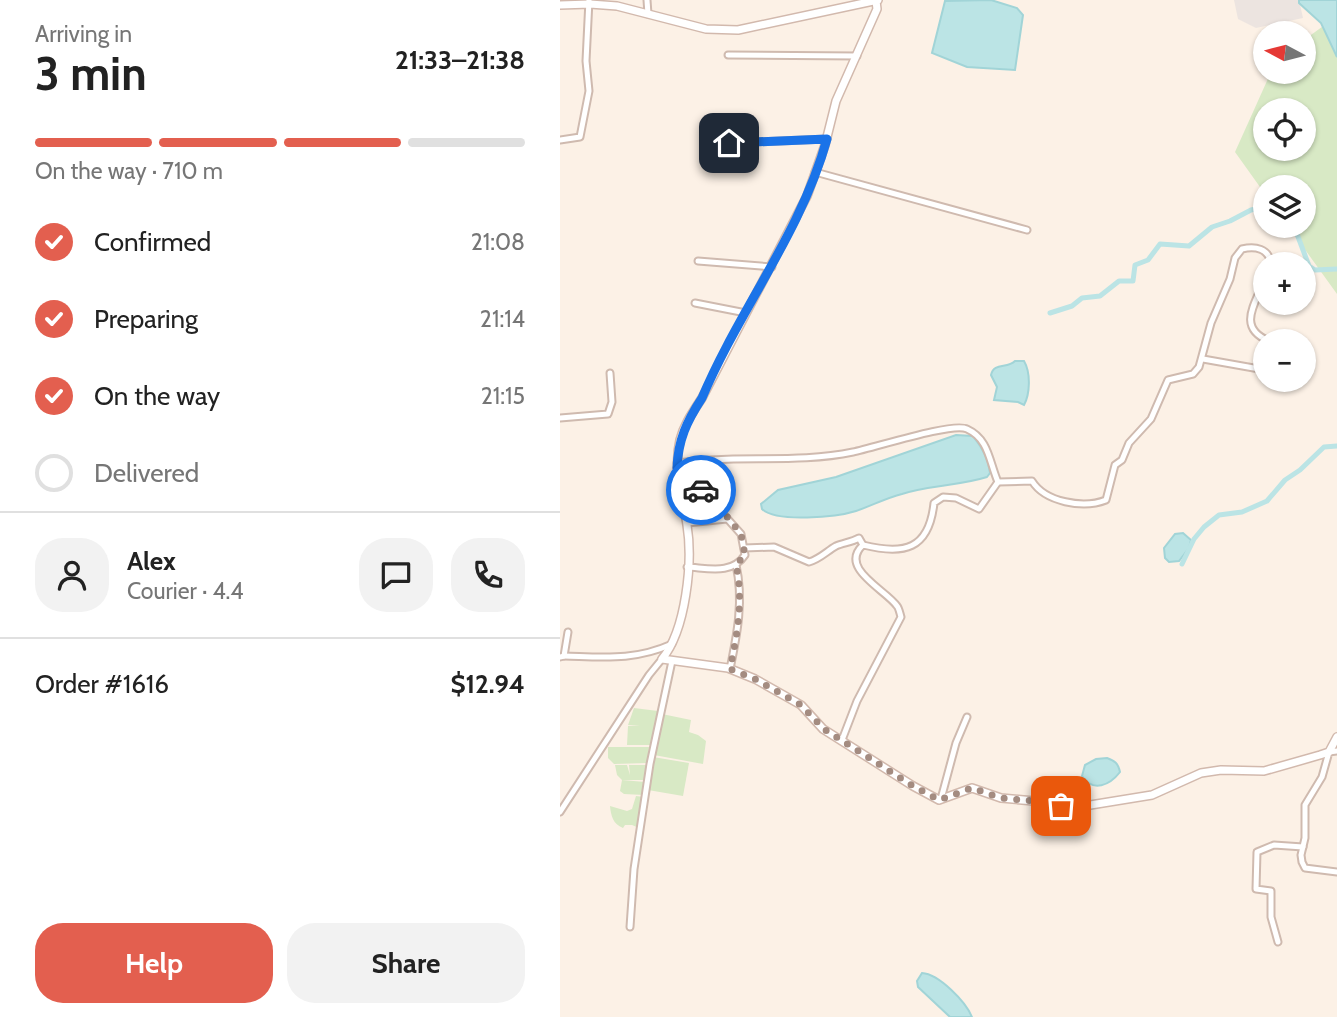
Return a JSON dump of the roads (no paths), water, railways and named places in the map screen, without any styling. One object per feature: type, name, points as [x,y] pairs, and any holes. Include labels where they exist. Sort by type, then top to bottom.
[{"type":"street","points":[[647,0],[648,14]]},
{"type":"street","points":[[560,5],[589,2],[617,6],[706,29],[738,30],[877,1],[877,9],[836,102],[827,139],[807,196],[702,398],[686,422],[677,465],[687,523],[685,602],[672,645],[649,675],[560,812]]},
{"type":"street","points":[[560,140],[580,137],[589,91],[586,61],[589,44],[589,2]]},
{"type":"street","points":[[729,55],[857,56]]},
{"type":"street","points":[[706,144],[827,139]]},
{"type":"street","points":[[815,172],[1027,230]]},
{"type":"street","points":[[998,482],[1032,481],[1037,488],[1055,499],[1097,504],[1106,500],[1115,464],[1122,460],[1129,443],[1151,419],[1168,380],[1193,374],[1199,367],[1235,258],[1242,249],[1254,246],[1265,252]]},
{"type":"street","points":[[698,261],[772,267]]},
{"type":"street","points":[[695,303],[746,313]]},
{"type":"street","points":[[1253,308],[1250,316],[1254,329]]},
{"type":"street","points":[[1203,359],[1253,368]]},
{"type":"street","points":[[560,418],[608,414],[612,402],[610,373]]},
{"type":"street","points":[[677,465],[699,460],[851,453],[964,427],[982,438],[998,482]]},
{"type":"street","points":[[677,465],[720,508],[741,534],[745,555],[736,565],[727,569],[687,567]]},
{"type":"street","points":[[744,548],[774,547],[809,562],[840,544],[859,538],[863,545],[882,550],[909,548],[918,543],[927,532],[934,503],[943,497],[956,498],[979,509],[998,482]]},
{"type":"street","points":[[687,523],[727,519]]},
{"type":"street","points":[[842,740],[857,701],[901,617],[898,607],[869,581],[860,569],[855,556],[863,545]]},
{"type":"street","points":[[730,669],[740,608],[736,565]]},
{"type":"street","points":[[568,632],[562,657],[613,658],[646,655],[672,645]]},
{"type":"street","points":[[662,659],[730,669],[755,679],[801,705],[824,729],[913,786],[941,799],[972,788],[1001,798],[1081,807],[1152,795],[1201,773],[1222,770],[1248,773],[1264,771],[1333,751]]},
{"type":"street","points":[[630,927],[634,869],[650,764],[672,661]]},
{"type":"street","points":[[941,799],[956,743],[967,717]]},
{"type":"street","points":[[1337,737],[1322,777],[1305,805],[1302,862],[1305,868],[1337,872]]},
{"type":"street","points":[[1278,942],[1271,917],[1271,891],[1256,889],[1257,852],[1274,845],[1303,847]]},
{"type":"water","points":[[991,0],[1017,8],[1023,15],[1015,70],[967,67],[932,53],[945,1]]},
{"type":"water","points":[[1299,0],[1337,0],[1337,57],[1321,23]]},
{"type":"water","points":[[1015,361],[1024,361],[1028,371],[1028,389],[1024,405],[994,400],[997,387],[991,375],[993,371]]},
{"type":"water","points":[[956,435],[973,436],[976,440],[988,463],[990,473],[987,477],[912,491],[856,511],[835,515],[780,516],[762,509],[761,504],[778,490],[836,477]]},
{"type":"water","points":[[1183,533],[1191,540],[1189,548],[1179,561],[1169,562],[1165,558],[1164,548],[1175,534]]},
{"type":"water","points":[[1107,758],[1118,766],[1120,772],[1116,777],[1096,786],[1086,781],[1082,776],[1085,765],[1096,759]]},
{"type":"water","points":[[922,973],[936,978],[951,990],[972,1017],[950,1017],[918,987],[917,981]]},
{"type":"waterway","points":[[1050,313],[1072,306],[1082,298],[1100,296],[1119,281],[1133,281],[1135,265],[1148,260],[1160,244],[1189,246],[1212,227],[1253,210]]},
{"type":"waterway","points":[[1298,238],[1309,266],[1315,270],[1337,269]]},
{"type":"waterway","points":[[1182,564],[1194,539],[1219,515],[1242,512],[1267,501],[1285,480],[1324,447],[1337,446]]}]
